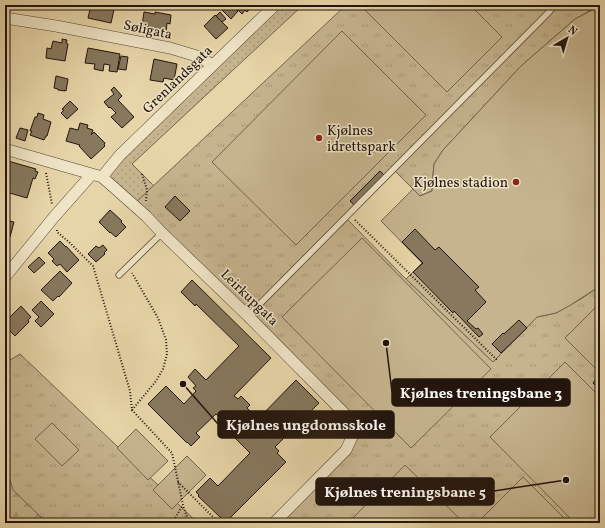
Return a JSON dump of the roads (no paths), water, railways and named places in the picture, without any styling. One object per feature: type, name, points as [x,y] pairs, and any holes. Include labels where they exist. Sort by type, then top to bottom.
[{"type":"street","name":"Grenlandsgata","points":[[5,277],[54,217],[275,5]]},
{"type":"street","name":"Søligata","points":[[5,18],[56,26],[170,48],[200,57],[212,65]]},
{"type":"street","name":"Leirkupgata","points":[[5,149],[97,175],[146,216],[344,413],[351,424],[352,437],[346,450],[276,521],[277,523]]},
{"type":"lane","points":[[248,316],[544,18],[555,5]]},
{"type":"lane","points":[[119,275],[162,233]]},
{"type":"place","name":"Kjølnes idrettspark","points":[[319,138]]},
{"type":"place","name":"Kjølnes stadion","points":[[516,182]]},
{"type":"place","name":"Kjølnes treningsbane 3","points":[[386,343]]},
{"type":"place","name":"Kjølnes ungdomsskole","points":[[183,384]]},
{"type":"place","name":"Kjølnes treningsbane 5","points":[[566,480]]}]
